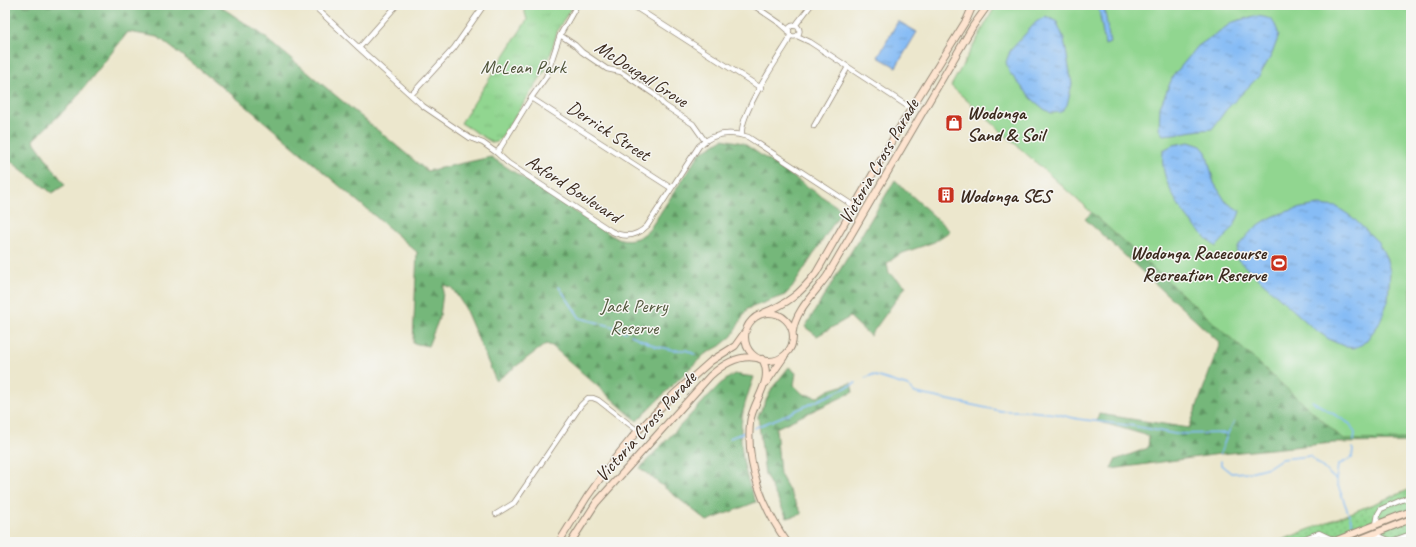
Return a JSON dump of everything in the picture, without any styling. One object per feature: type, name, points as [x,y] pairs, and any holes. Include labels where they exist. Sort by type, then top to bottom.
[{"type":"main road","name":"Victoria Cross Parade","points":[[763,313],[788,302],[805,287],[816,273],[898,130],[974,5]]},
{"type":"main road","name":"Victoria Cross Parade","points":[[793,331],[798,312],[827,276],[973,26],[988,5]]},
{"type":"main road","points":[[898,130],[909,136]]},
{"type":"main road","points":[[854,206],[865,212]]},
{"type":"main road","points":[[762,389],[767,371],[761,359],[753,353],[748,346],[746,332],[752,321],[757,316],[763,313],[773,313],[782,316],[788,322],[793,331],[792,346],[762,389],[754,405],[750,420],[751,457],[760,494],[775,524],[787,542]]},
{"type":"main road","name":"Victoria Cross Parade","points":[[559,542],[587,496],[612,462],[638,432],[679,390],[712,361],[736,345],[746,332]]},
{"type":"main road","points":[[761,359],[776,360],[785,356]]},
{"type":"main road","name":"Victoria Cross Parade","points":[[571,542],[596,503],[710,376],[723,366],[736,359],[750,357],[761,359]]},
{"type":"main road","points":[[1334,541],[1411,511]]},
{"type":"main road","points":[[1353,542],[1411,519]]},
{"type":"main road","points":[[1374,534],[1376,525]]},
{"type":"street","name":"Axford Boulevard","points":[[313,5],[358,48],[423,106],[470,138],[497,153],[515,167],[611,231],[620,235],[633,235],[647,226],[699,146],[713,136],[720,134],[734,133],[757,142],[854,206]]},
{"type":"street","points":[[358,48],[397,5]]},
{"type":"street","points":[[411,95],[454,48],[484,5]]},
{"type":"street","points":[[497,153],[549,71],[560,35],[577,5]]},
{"type":"street","points":[[632,5],[761,88]]},
{"type":"street","points":[[753,5],[912,108]]},
{"type":"street","points":[[742,135],[747,112],[794,31],[811,5]]},
{"type":"street","name":"McDougall Grove","points":[[560,35],[607,69],[621,72],[655,95],[664,105],[693,124],[705,141]]},
{"type":"street","points":[[814,126],[848,67]]},
{"type":"street","name":"Derrick Street","points":[[531,98],[671,188]]},
{"type":"street","points":[[496,514],[514,502],[581,405],[588,398],[598,400],[638,432]]},
{"type":"street","points":[[1376,525],[1378,514],[1382,509],[1411,496]]},
{"type":"street","points":[[1294,542],[1317,533],[1323,534],[1334,541]]},
{"type":"street","points":[[1374,534],[1390,542],[1411,534]]},
{"type":"green space","name":"Jack Perry Reserve","points":[[5,5],[218,5],[260,33],[427,171],[491,157],[619,239],[629,240],[637,238],[649,230],[700,153],[723,139],[743,143],[842,210],[792,288],[785,295],[747,309],[732,336],[720,346],[705,354],[637,421],[552,346],[546,344],[496,381],[464,306],[452,288],[444,285],[440,316],[428,346],[413,343],[417,252],[240,101],[158,37],[128,32],[72,103],[33,140],[65,185],[52,193],[5,157]]},
{"type":"green space","name":"McLean Park","points":[[523,5],[573,5],[558,29],[546,69],[500,139],[493,143],[461,123],[527,20]]},
{"type":"green space","name":"Wodonga Racecourse Recreation Reserve","points":[[996,5],[1411,5],[1411,439],[1344,440],[951,86]]},
{"type":"green space","points":[[895,180],[950,231],[934,242],[900,254],[887,263],[889,273],[906,286],[870,336],[850,317],[817,336],[805,327]]},
{"type":"green space","points":[[1094,210],[1411,434],[1411,442],[1333,443],[1220,454],[1111,469],[1115,460],[1148,448],[1149,436],[1097,421],[1099,414],[1189,428],[1220,343],[1085,219]]},
{"type":"green space","points":[[789,367],[796,373],[794,385],[803,394],[818,397],[829,390],[851,383],[853,392],[776,428],[780,474],[802,514],[787,518],[765,474],[758,416],[773,387]]},
{"type":"green space","points":[[734,374],[754,377],[747,396],[741,423],[741,439],[744,467],[756,502],[707,521],[640,468],[720,384]]},
{"type":"green space","points":[[1411,489],[1411,542],[1277,542]]},
{"type":"water","points":[[1098,5],[1104,5],[1110,43],[1105,45]]},
{"type":"water","points":[[1046,16],[1057,22],[1064,39],[1072,84],[1067,105],[1061,112],[1051,113],[1032,99],[1009,72],[1006,62],[1010,51],[1036,22]]},
{"type":"water","points":[[1254,16],[1269,18],[1276,26],[1279,35],[1272,54],[1260,75],[1226,110],[1212,129],[1163,135],[1159,129],[1160,107],[1173,76],[1198,46],[1233,22]]},
{"type":"water","points":[[898,21],[917,32],[896,67],[878,57]]},
{"type":"water","points":[[1189,142],[1201,146],[1206,152],[1214,183],[1226,202],[1240,211],[1239,216],[1231,230],[1216,247],[1199,231],[1182,211],[1175,200],[1165,177],[1163,150],[1173,145]]},
{"type":"water","points":[[1319,205],[1337,207],[1352,217],[1378,242],[1386,257],[1390,271],[1388,301],[1379,324],[1366,341],[1354,348],[1346,347],[1330,340],[1313,328],[1238,260],[1237,251],[1239,246],[1252,230],[1279,214]]},
{"type":"waterway","points":[[559,287],[580,318],[611,326],[626,332]]},
{"type":"waterway","points":[[631,335],[655,346],[673,350],[686,350],[696,355]]},
{"type":"waterway","points":[[865,378],[872,375],[908,386],[915,393],[1001,411],[1029,411],[1057,414],[1078,419],[1134,426],[1175,434],[1228,433]]},
{"type":"waterway","points":[[754,428],[856,383]]},
{"type":"waterway","points":[[1312,401],[1350,424],[1355,433],[1354,441]]},
{"type":"waterway","points":[[1220,454],[1234,422]]},
{"type":"waterway","points":[[730,438],[745,432]]},
{"type":"waterway","points":[[1353,448],[1352,458],[1338,465],[1336,480],[1354,528]]},
{"type":"waterway","points":[[1221,461],[1221,465],[1231,473],[1250,472],[1269,467],[1281,459],[1310,456],[1336,480]]},
{"type":"place","name":"Wodonga Sand & Soil","points":[[954,123]]},
{"type":"place","name":"Wodonga SES","points":[[946,195]]},
{"type":"place","name":"Wodonga Racecourse Recreation Reserve","points":[[1279,263]]}]
